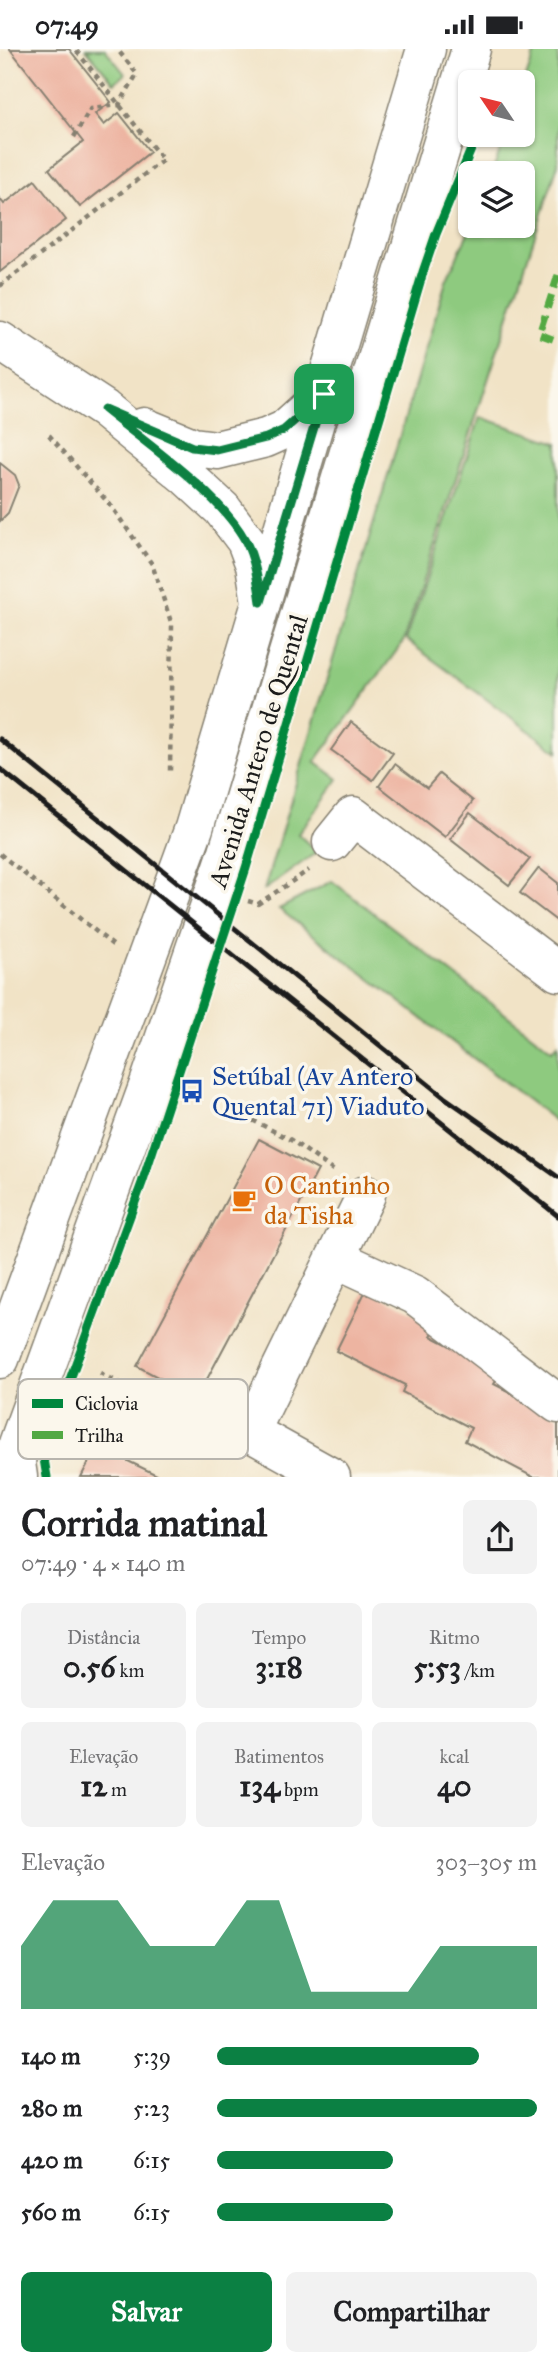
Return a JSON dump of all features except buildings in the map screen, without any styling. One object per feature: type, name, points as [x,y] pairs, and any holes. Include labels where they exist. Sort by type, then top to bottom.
[{"type":"main road","name":"Avenida Antero de Quental","points":[[2,1354],[194,828],[426,49]]},
{"type":"main road","name":"Avenida Antero de Quental","points":[[46,1379],[227,855],[471,49]]},
{"type":"main road","points":[[485,70],[493,49]]},
{"type":"main road","points":[[402,275],[458,142]]},
{"type":"main road","points":[[0,341],[104,409],[186,476],[232,521],[246,541],[255,565],[261,602]]},
{"type":"main road","points":[[104,409],[192,447],[217,450],[266,438],[284,430],[324,394]]},
{"type":"main road","points":[[332,842],[353,816],[558,972]]},
{"type":"main road","points":[[315,1473],[250,1432],[366,1195]]},
{"type":"main road","points":[[335,1258],[415,1295],[558,1404]]},
{"type":"path","points":[[0,286],[163,160],[75,49]]},
{"type":"path","points":[[117,49],[137,74],[119,105]]},
{"type":"path","points":[[74,137],[91,108],[119,105]]},
{"type":"path","points":[[49,435],[111,506],[152,564],[172,625],[170,778]]},
{"type":"path","points":[[243,900],[258,904],[329,857],[332,842]]},
{"type":"path","points":[[0,854],[121,951]]},
{"type":"path","points":[[235,1111],[291,1140],[366,1195]]},
{"type":"path","points":[[100,1373],[112,1379]]},
{"type":"green space","points":[[86,49],[105,49],[125,74],[114,83]]},
{"type":"green space","points":[[536,49],[558,49],[558,164],[535,235],[535,161],[496,161],[502,147],[536,147],[536,70],[529,70]]},
{"type":"green space","points":[[466,238],[534,238],[403,642],[315,762],[338,779],[298,834],[317,852],[264,890],[446,281]]},
{"type":"green space","points":[[480,417],[558,443],[558,752],[406,640]]},
{"type":"green space","points":[[332,881],[552,1050],[558,1044],[558,1123],[279,909]]},
{"type":"railway","points":[[0,739],[444,1097],[558,1177]]},
{"type":"railway","points":[[0,769],[558,1216]]},
{"type":"marked path","points":[[558,275],[539,334],[558,341]]},
{"type":"cycle path","points":[[70,1379],[142,1183],[246,868],[423,272],[472,147]]},
{"type":"cycle path","points":[[44,1459],[47,1477]]},
{"type":"place","name":"Setúbal (Av Antero Quental 71) Viaduto","points":[[192,1091]]},
{"type":"place","name":"O Cantinho da Tisha","points":[[244,1200]]},
{"type":"route","points":[[324,394],[261,602],[255,565],[246,541],[232,521],[186,476],[104,409],[192,447],[217,450],[266,438],[284,430],[324,394]]}]
